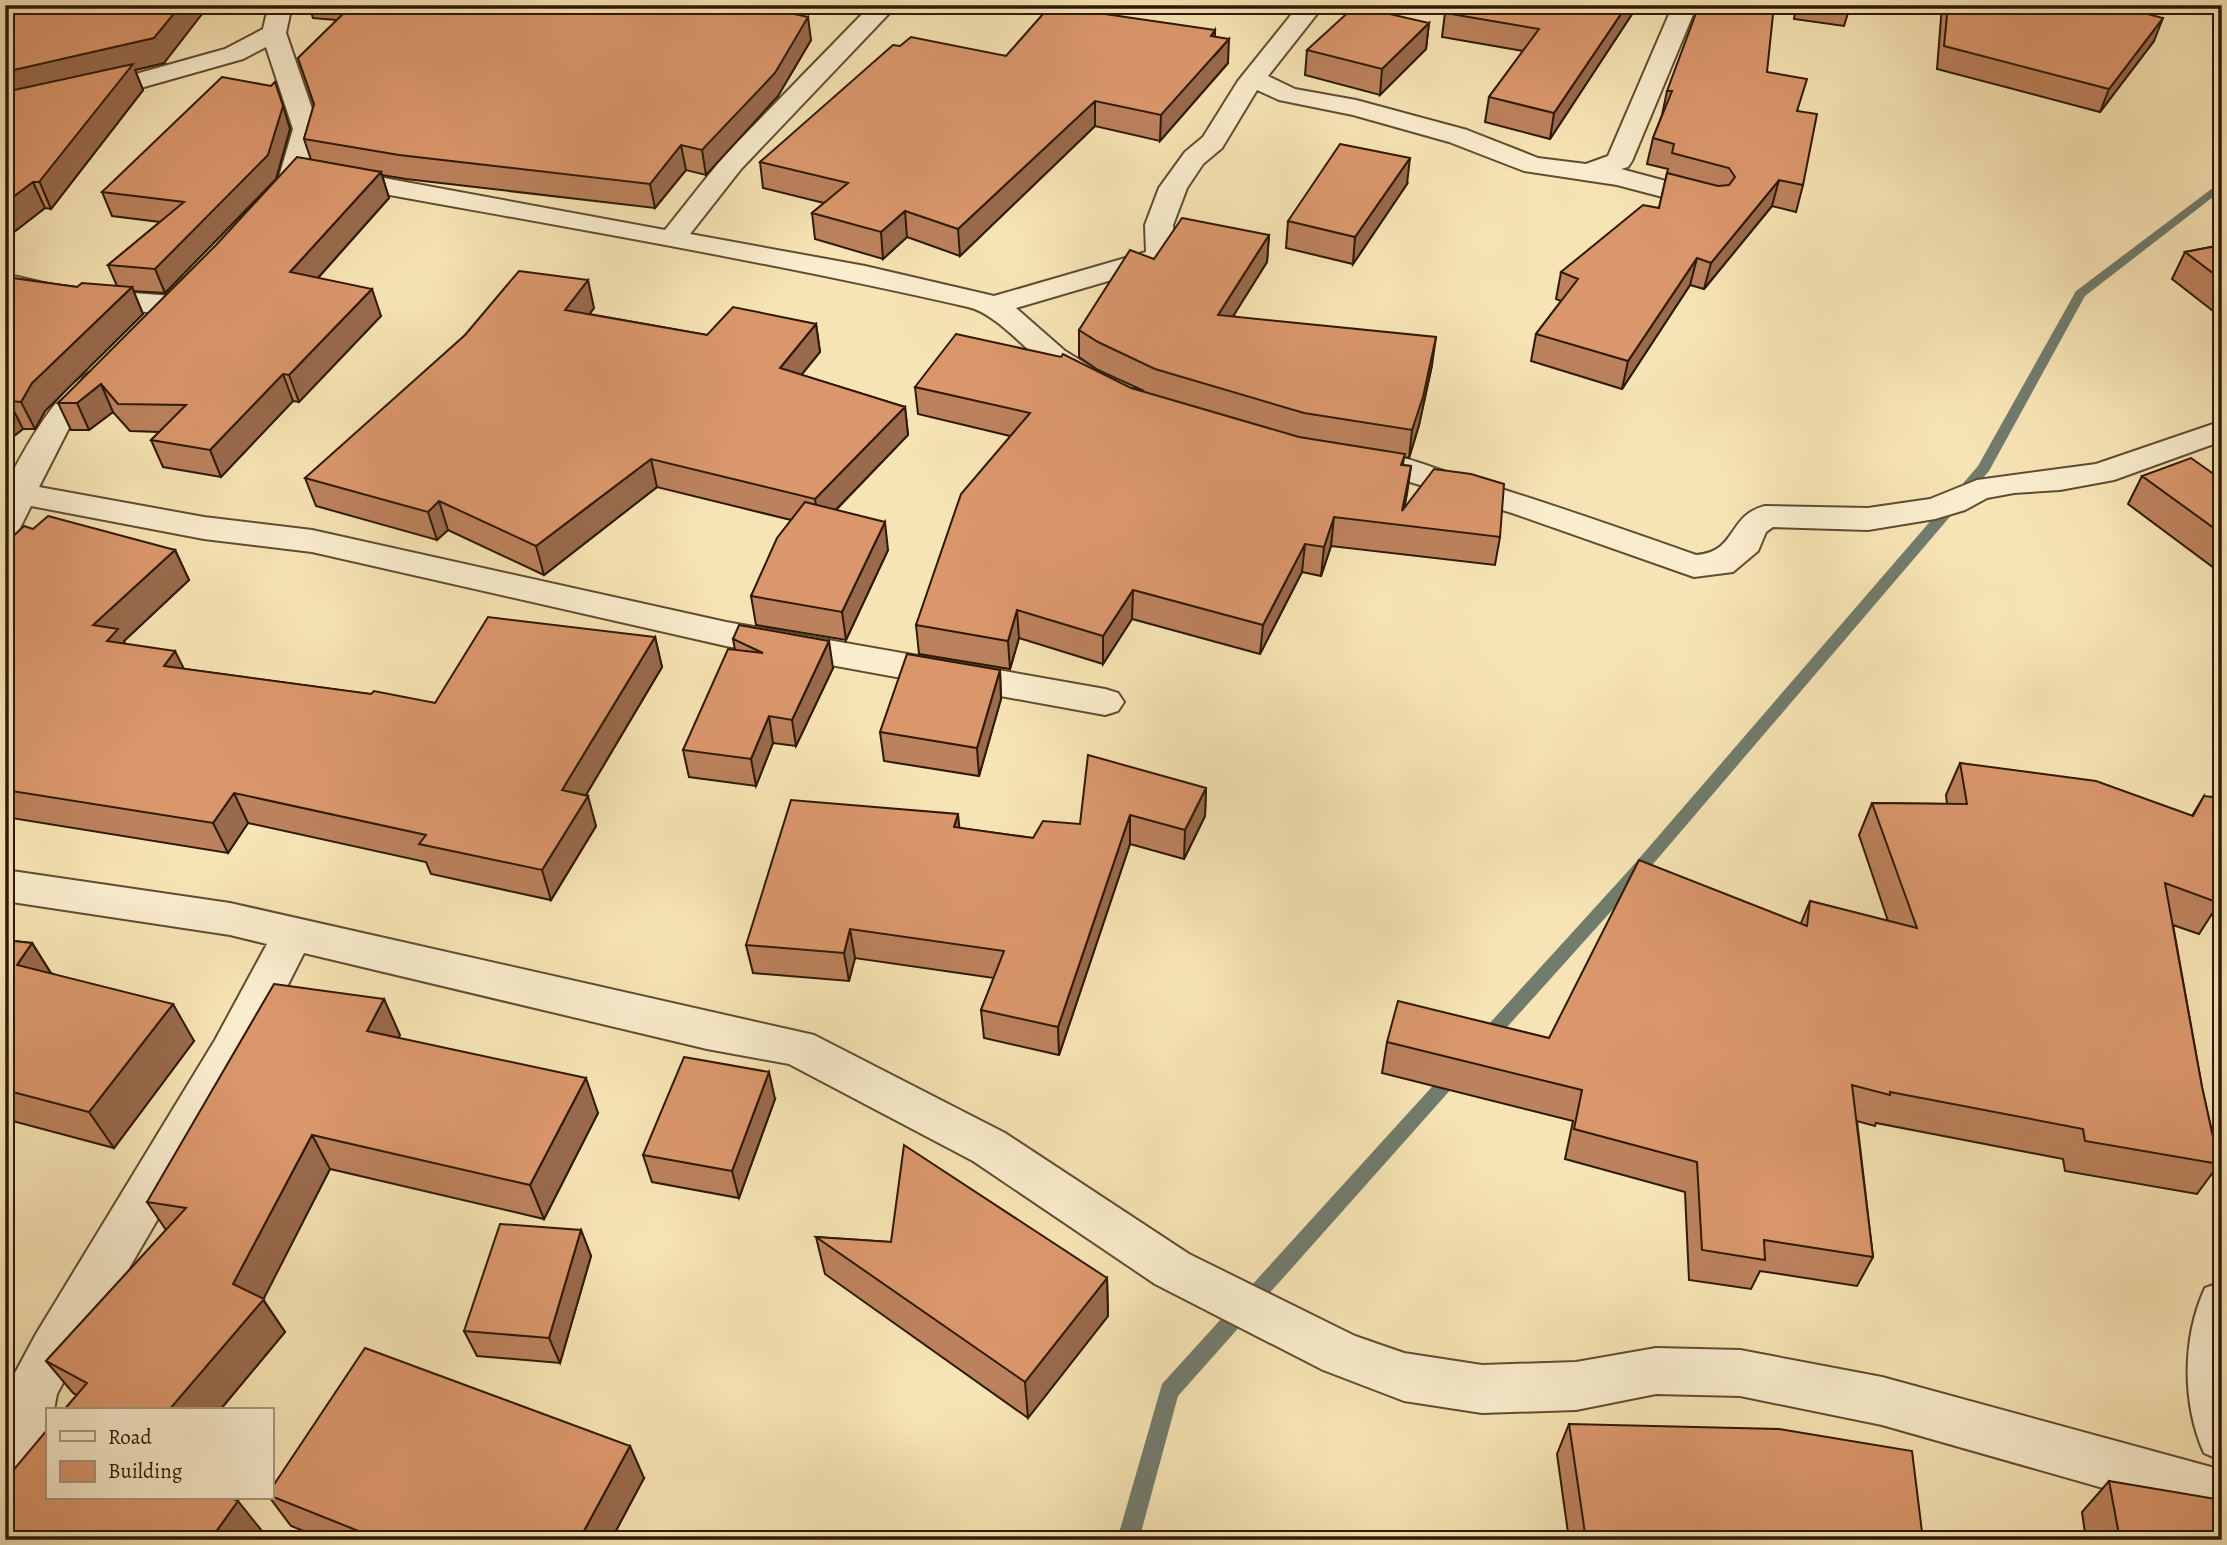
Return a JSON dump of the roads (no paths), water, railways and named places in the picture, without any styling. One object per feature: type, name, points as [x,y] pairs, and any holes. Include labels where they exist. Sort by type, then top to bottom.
[{"type":"street","points":[[257,219],[291,182],[306,129],[274,33],[279,12],[287,5]]},
{"type":"street","points":[[671,240],[732,163],[885,5]]},
{"type":"street","points":[[990,306],[1156,258],[1161,251],[1159,225],[1173,188],[1194,158],[1213,142],[1253,79],[1312,5]]},
{"type":"street","points":[[1587,173],[1619,161],[1685,5]]},
{"type":"street","points":[[10,105],[135,82],[234,54],[274,33]]},
{"type":"street","points":[[1253,79],[1288,96],[1356,108],[1458,136],[1533,165],[1619,177],[1712,202]]},
{"type":"street","points":[[294,170],[864,275],[990,306],[1006,314],[1054,357],[1086,379],[1120,395]]},
{"type":"street","points":[[5,283],[65,297],[181,297],[145,333]]},
{"type":"street","points":[[5,526],[13,492],[58,420],[116,362]]},
{"type":"street","points":[[1324,457],[1391,466],[1524,506],[1694,566],[1721,564],[1746,543],[1751,527],[1765,516],[1868,520],[1935,509],[1977,490],[2102,473],[2222,430]]},
{"type":"street","points":[[13,492],[204,528],[312,541],[726,634],[1105,702]]},
{"type":"street","points":[[5,886],[230,919],[707,1031],[798,1048],[989,1147],[1172,1269],[1341,1354],[1404,1377],[1482,1389],[1576,1386],[1656,1371],[1740,1373],[1882,1401],[2222,1496]]},
{"type":"street","points":[[5,1453],[22,1441],[33,1390],[54,1350],[231,1053],[293,933]]},
{"type":"street","points":[[2222,1304],[2214,1359],[2215,1417],[2222,1436]]},
{"type":"waterway","points":[[1484,1041],[1636,873],[1984,468],[2080,294],[2222,184]]},
{"type":"waterway","points":[[1128,1540],[1169,1391],[1455,1073]]}]
